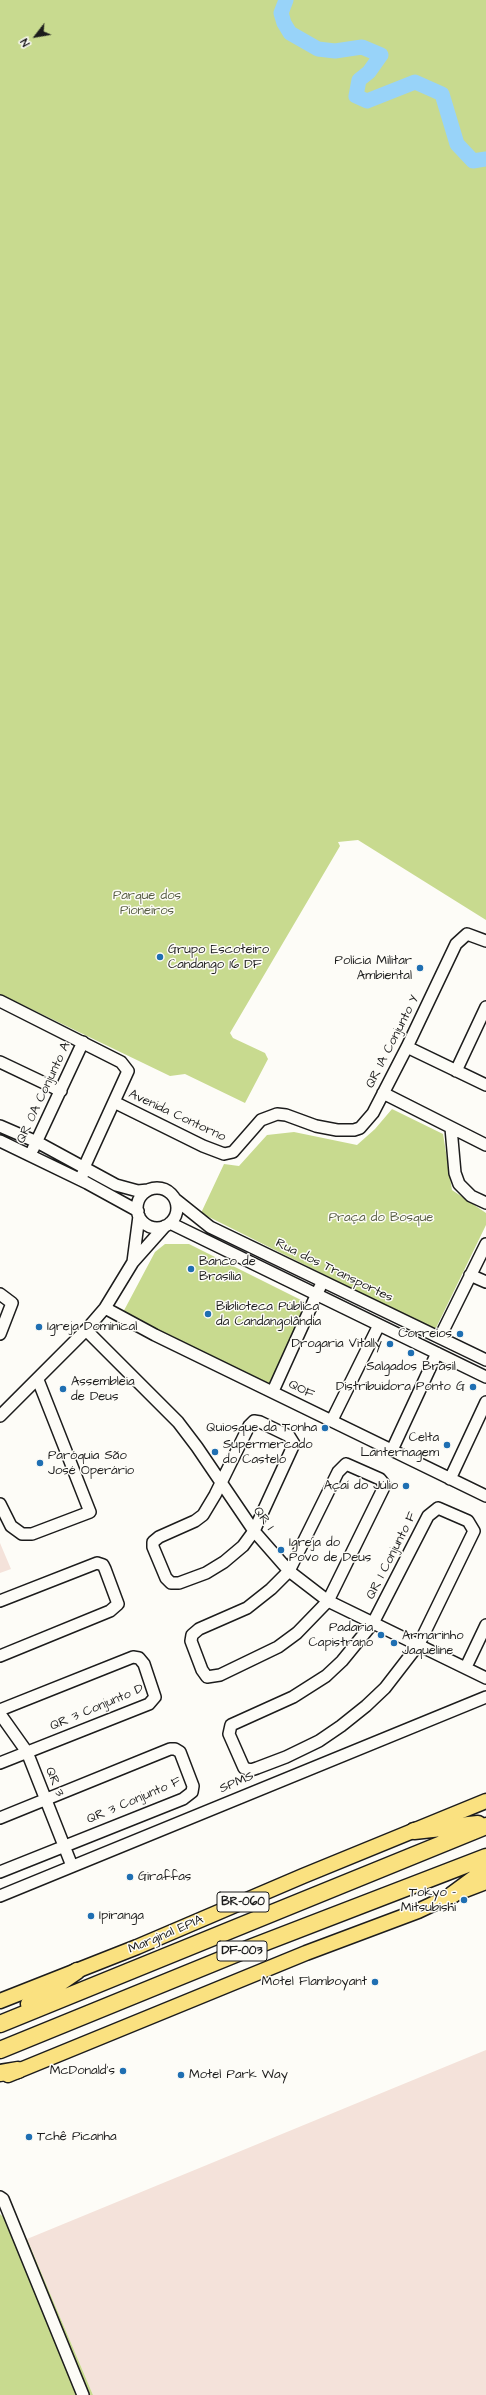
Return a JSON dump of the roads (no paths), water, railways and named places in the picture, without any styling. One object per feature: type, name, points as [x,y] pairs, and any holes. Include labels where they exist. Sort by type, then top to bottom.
[{"type":"highway","points":[[414,1831],[486,1823]]},
{"type":"highway","name":"DF-003","points":[[2,2023],[486,1826]]},
{"type":"highway","name":"DF-003","points":[[0,2050],[250,1948],[486,1856]]},
{"type":"highway","points":[[452,1895],[486,1870]]},
{"type":"highway","points":[[2,2023],[77,1971]]},
{"type":"highway","points":[[0,2073],[18,2070]]},
{"type":"main road","name":"Marginal EPIA","points":[[0,2001],[77,1971],[486,1801]]},
{"type":"main road","points":[[0,2078],[306,1953],[418,1911],[452,1895],[486,1882]]},
{"type":"street","name":"QR 1A Conjunto Y","points":[[373,1113],[407,1048],[456,944],[467,934],[483,940]]},
{"type":"street","points":[[0,1001],[121,1062],[127,1068],[128,1074],[82,1174]]},
{"type":"street","points":[[456,1071],[482,1025],[486,1007]]},
{"type":"street","name":"QR 0A Conjunto A","points":[[30,1155],[83,1042]]},
{"type":"street","points":[[407,1048],[486,1085]]},
{"type":"street","points":[[0,1062],[60,1091]]},
{"type":"street","points":[[384,1093],[486,1145]]},
{"type":"street","name":"Avenida Contorno","points":[[114,1102],[203,1146],[224,1154],[233,1152],[254,1127],[268,1116],[286,1114],[316,1126],[354,1130],[366,1123],[373,1113]]},
{"type":"street","points":[[0,1126],[37,1142],[138,1213],[150,1226],[167,1225],[317,1294],[482,1375],[486,1360]]},
{"type":"street","points":[[451,1128],[455,1172],[459,1184],[471,1196],[486,1204]]},
{"type":"street","points":[[0,1141],[30,1155],[116,1185],[138,1191],[163,1189],[174,1199],[176,1212],[167,1225],[133,1262],[105,1308],[38,1380],[0,1416]]},
{"type":"street","points":[[133,1262],[139,1199],[148,1190]]},
{"type":"street","name":"Rua dos Transportes","points":[[174,1199],[210,1227],[486,1360]]},
{"type":"street","points":[[440,1338],[486,1244]]},
{"type":"street","points":[[470,1275],[486,1282]]},
{"type":"street","points":[[273,1391],[322,1281]]},
{"type":"street","points":[[0,1294],[12,1303],[0,1334]]},
{"type":"street","name":"QOF","points":[[105,1308],[486,1496]]},
{"type":"street","points":[[332,1420],[379,1325]]},
{"type":"street","name":"QR 1","points":[[86,1330],[178,1422],[221,1481],[254,1531],[288,1571],[328,1601],[419,1644],[486,1678]]},
{"type":"street","points":[[392,1450],[437,1353]]},
{"type":"street","points":[[0,1504],[11,1526],[22,1534],[32,1534],[90,1512],[38,1380]]},
{"type":"street","points":[[450,1479],[486,1402]]},
{"type":"street","points":[[260,1422],[292,1438],[294,1448],[254,1531],[235,1554],[206,1572],[175,1584],[170,1583],[166,1578],[153,1548],[153,1542],[159,1537],[195,1521],[203,1515],[221,1481],[251,1423],[260,1422]]},
{"type":"street","points":[[349,1464],[380,1479],[385,1485],[384,1490],[328,1601],[298,1633],[278,1647],[220,1675],[208,1676],[202,1670],[191,1642],[193,1633],[247,1608],[271,1589],[288,1571],[340,1467],[349,1464]]},
{"type":"street","name":"QR 1 Conjunto F","points":[[442,1508],[468,1521],[473,1528],[473,1536],[419,1644],[385,1688],[341,1726],[319,1741],[286,1757],[257,1768],[244,1768],[229,1734],[231,1725],[276,1706],[326,1676],[342,1661],[373,1623],[428,1516],[434,1509],[442,1508]]},
{"type":"street","points":[[0,1601],[97,1563],[103,1565],[118,1604],[110,1611],[0,1656]]},
{"type":"street","points":[[466,1667],[486,1625]]},
{"type":"street","name":"QR 3 Conjunto D","points":[[0,1710],[133,1657],[142,1660],[154,1694],[152,1702],[27,1752]]},
{"type":"street","name":"SPMS","points":[[0,1896],[486,1697]]},
{"type":"street","name":"QR 3","points":[[0,1714],[27,1752],[72,1866]]},
{"type":"street","name":"QR 3 Conjunto F","points":[[0,1818],[170,1749],[178,1750],[182,1756],[193,1786],[192,1792],[189,1796],[0,1872]]},
{"type":"street","points":[[0,1764],[27,1752]]},
{"type":"street","points":[[0,2197],[3,2199],[83,2395]]},
{"type":"waterway","points":[[286,0],[281,13],[284,23],[290,33],[318,49],[335,51],[362,47],[381,55],[369,72],[359,80],[356,96],[367,101],[415,82],[442,94],[457,144],[473,161],[486,159]]},
{"type":"place","name":"Grupo Escoteiro Candango 16 DF","points":[[160,957]]},
{"type":"place","name":"Polícia Militar Ambiental","points":[[420,968]]},
{"type":"place","name":"Banco de Brasília","points":[[191,1269]]},
{"type":"place","name":"Biblioteca Pública da Candangolândia","points":[[208,1314]]},
{"type":"place","name":"Igreja Dominical","points":[[39,1327]]},
{"type":"place","name":"Correios","points":[[460,1334]]},
{"type":"place","name":"Drogaria Vitally","points":[[390,1344]]},
{"type":"place","name":"Salgados Brasil","points":[[411,1353]]},
{"type":"place","name":"Distribuidora Ponto G","points":[[473,1387]]},
{"type":"place","name":"Assembleia de Deus","points":[[63,1389]]},
{"type":"place","name":"Quiosque da Tonha","points":[[325,1428]]},
{"type":"place","name":"Celta Lanternagem","points":[[447,1445]]},
{"type":"place","name":"Supermercado do Castelo","points":[[215,1452]]},
{"type":"place","name":"Paróquia São José Operário","points":[[40,1463]]},
{"type":"place","name":"Açaí do Júlio","points":[[406,1486]]},
{"type":"place","name":"Igreja do Povo de Deus","points":[[281,1550]]},
{"type":"place","name":"Padaria Capistrano","points":[[381,1635]]},
{"type":"place","name":"Armarinho Jaqueline","points":[[394,1643]]},
{"type":"place","name":"Giraffas","points":[[130,1877]]},
{"type":"place","name":"Tokyo - Mitsubishi","points":[[464,1900]]},
{"type":"place","name":"Ipiranga","points":[[91,1916]]},
{"type":"place","name":"Motel Flamboyant","points":[[375,1982]]},
{"type":"place","name":"McDonald's","points":[[123,2071]]},
{"type":"place","name":"Motel Park Way","points":[[181,2075]]},
{"type":"place","name":"Tchê Picanha","points":[[29,2137]]},
{"type":"park label","name":"Parque dos Pioneiros","points":[[147,904]]},
{"type":"park label","name":"Praça do Bosque","points":[[381,1218]]}]
